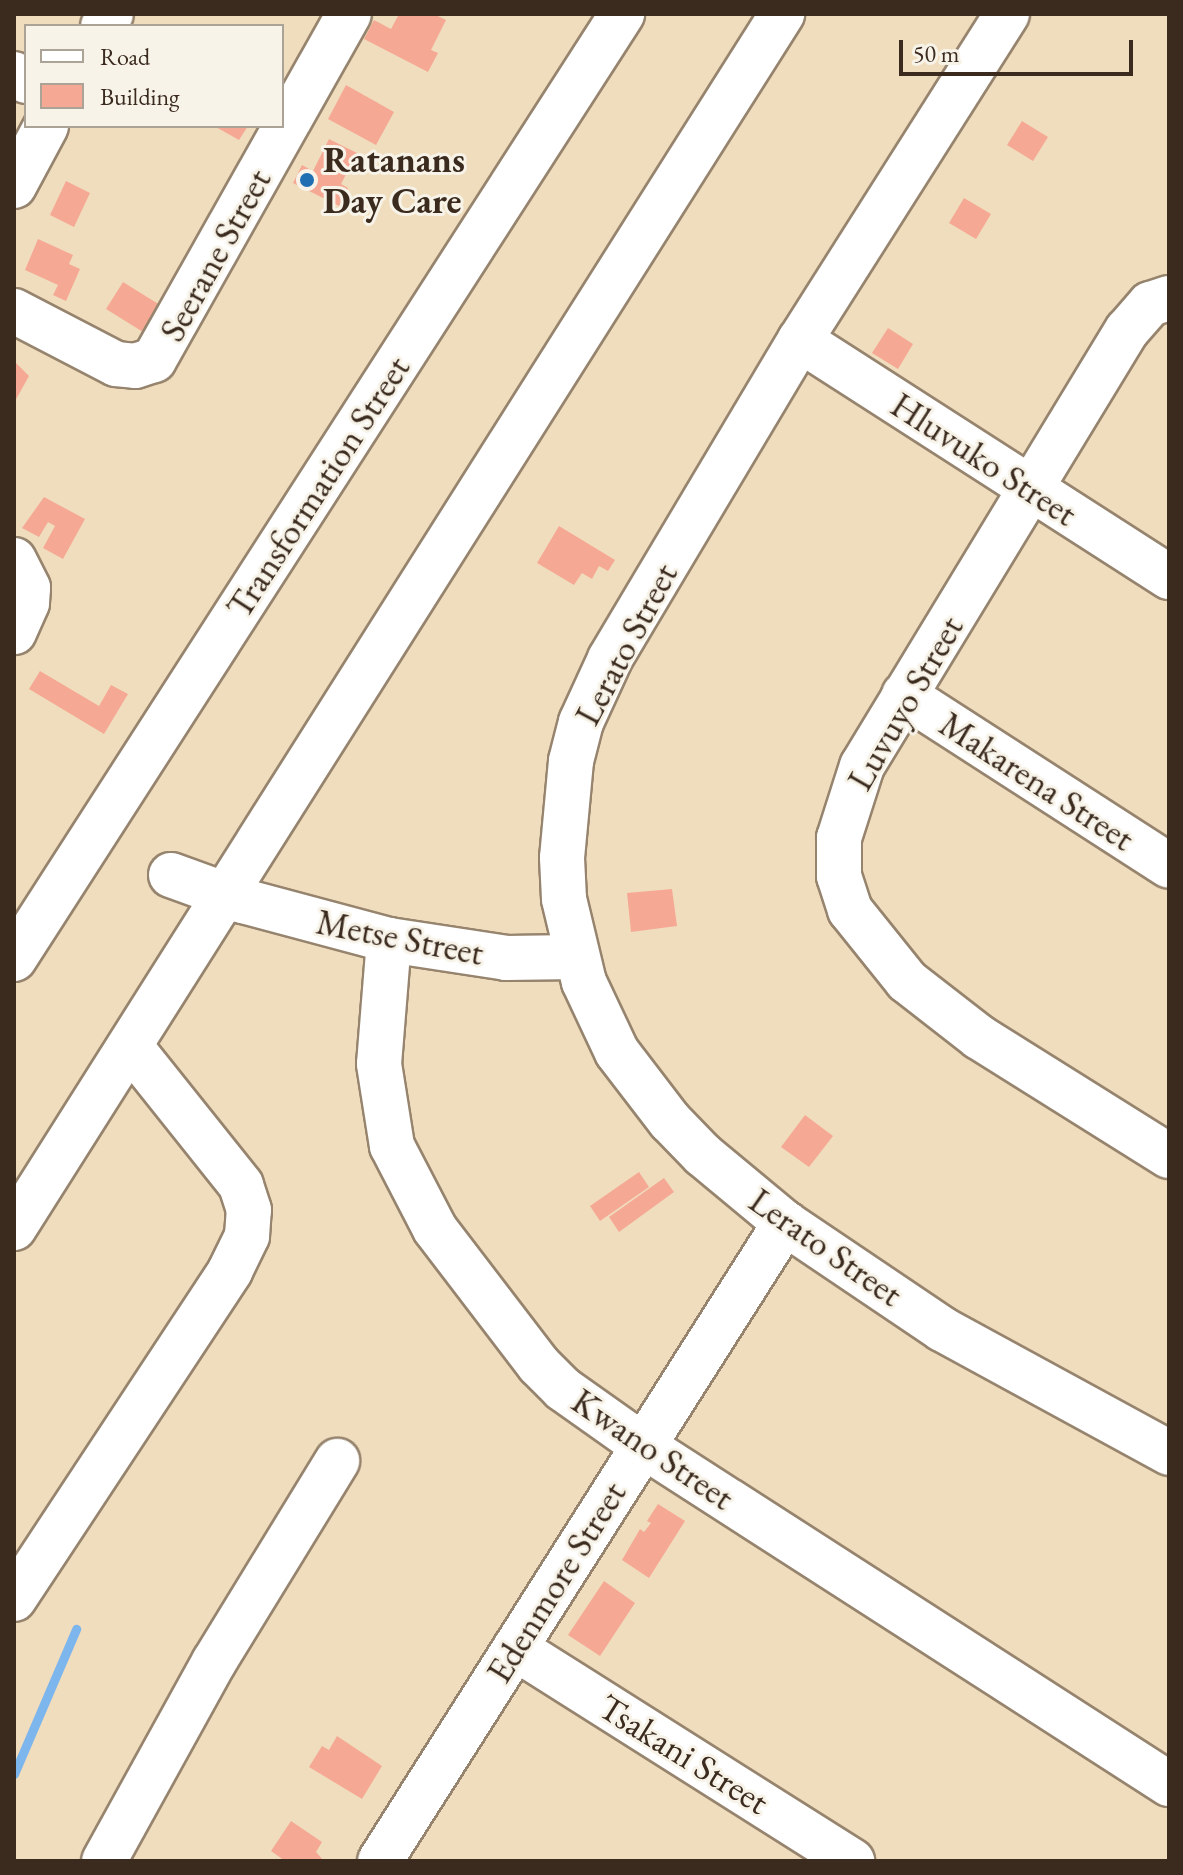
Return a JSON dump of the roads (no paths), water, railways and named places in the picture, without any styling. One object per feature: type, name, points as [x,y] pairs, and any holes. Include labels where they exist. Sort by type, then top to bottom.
[{"type":"street","name":"Seerane Street","points":[[14,311],[116,364],[135,366],[154,360],[349,14]]},
{"type":"street","name":"Transformation Street","points":[[14,959],[622,14]]},
{"type":"street","points":[[14,1228],[782,14]]},
{"type":"street","name":"Lerato Street","points":[[1007,14],[800,340],[610,659],[581,722],[571,761],[562,858],[576,957],[598,1014],[641,1086],[703,1155],[785,1223],[992,1360],[1169,1453]]},
{"type":"street","points":[[14,186],[45,128]]},
{"type":"street","name":"Luvuyo Street","points":[[1169,298],[1150,304],[1127,330],[862,766],[846,807],[839,838],[839,876],[850,910],[886,960],[940,1008],[1169,1156]]},
{"type":"street","name":"Hluvuko Street","points":[[800,340],[1169,577]]},
{"type":"street","points":[[14,560],[28,588],[27,603],[14,632]]},
{"type":"street","name":"Makarena Street","points":[[904,695],[1169,866]]},
{"type":"street","name":"Metse Street","points":[[171,875],[226,896],[389,940],[506,958],[576,957]]},
{"type":"street","name":"Kwano Street","points":[[389,940],[379,1064],[382,1109],[411,1189],[435,1229],[539,1365],[563,1389],[642,1445],[1169,1784]]},
{"type":"street","points":[[14,1599],[230,1271],[247,1236],[249,1210],[241,1185],[130,1046]]},
{"type":"street","name":"Edenmore Street","points":[[388,1858],[515,1648],[785,1223]]},
{"type":"street","points":[[104,1861],[214,1662],[337,1461]]},
{"type":"street","name":"Tsakani Street","points":[[515,1648],[852,1861]]},
{"type":"waterway","points":[[14,1774],[76,1629]]},
{"type":"place","name":"Ratanans Day Care","points":[[307,180]]}]
